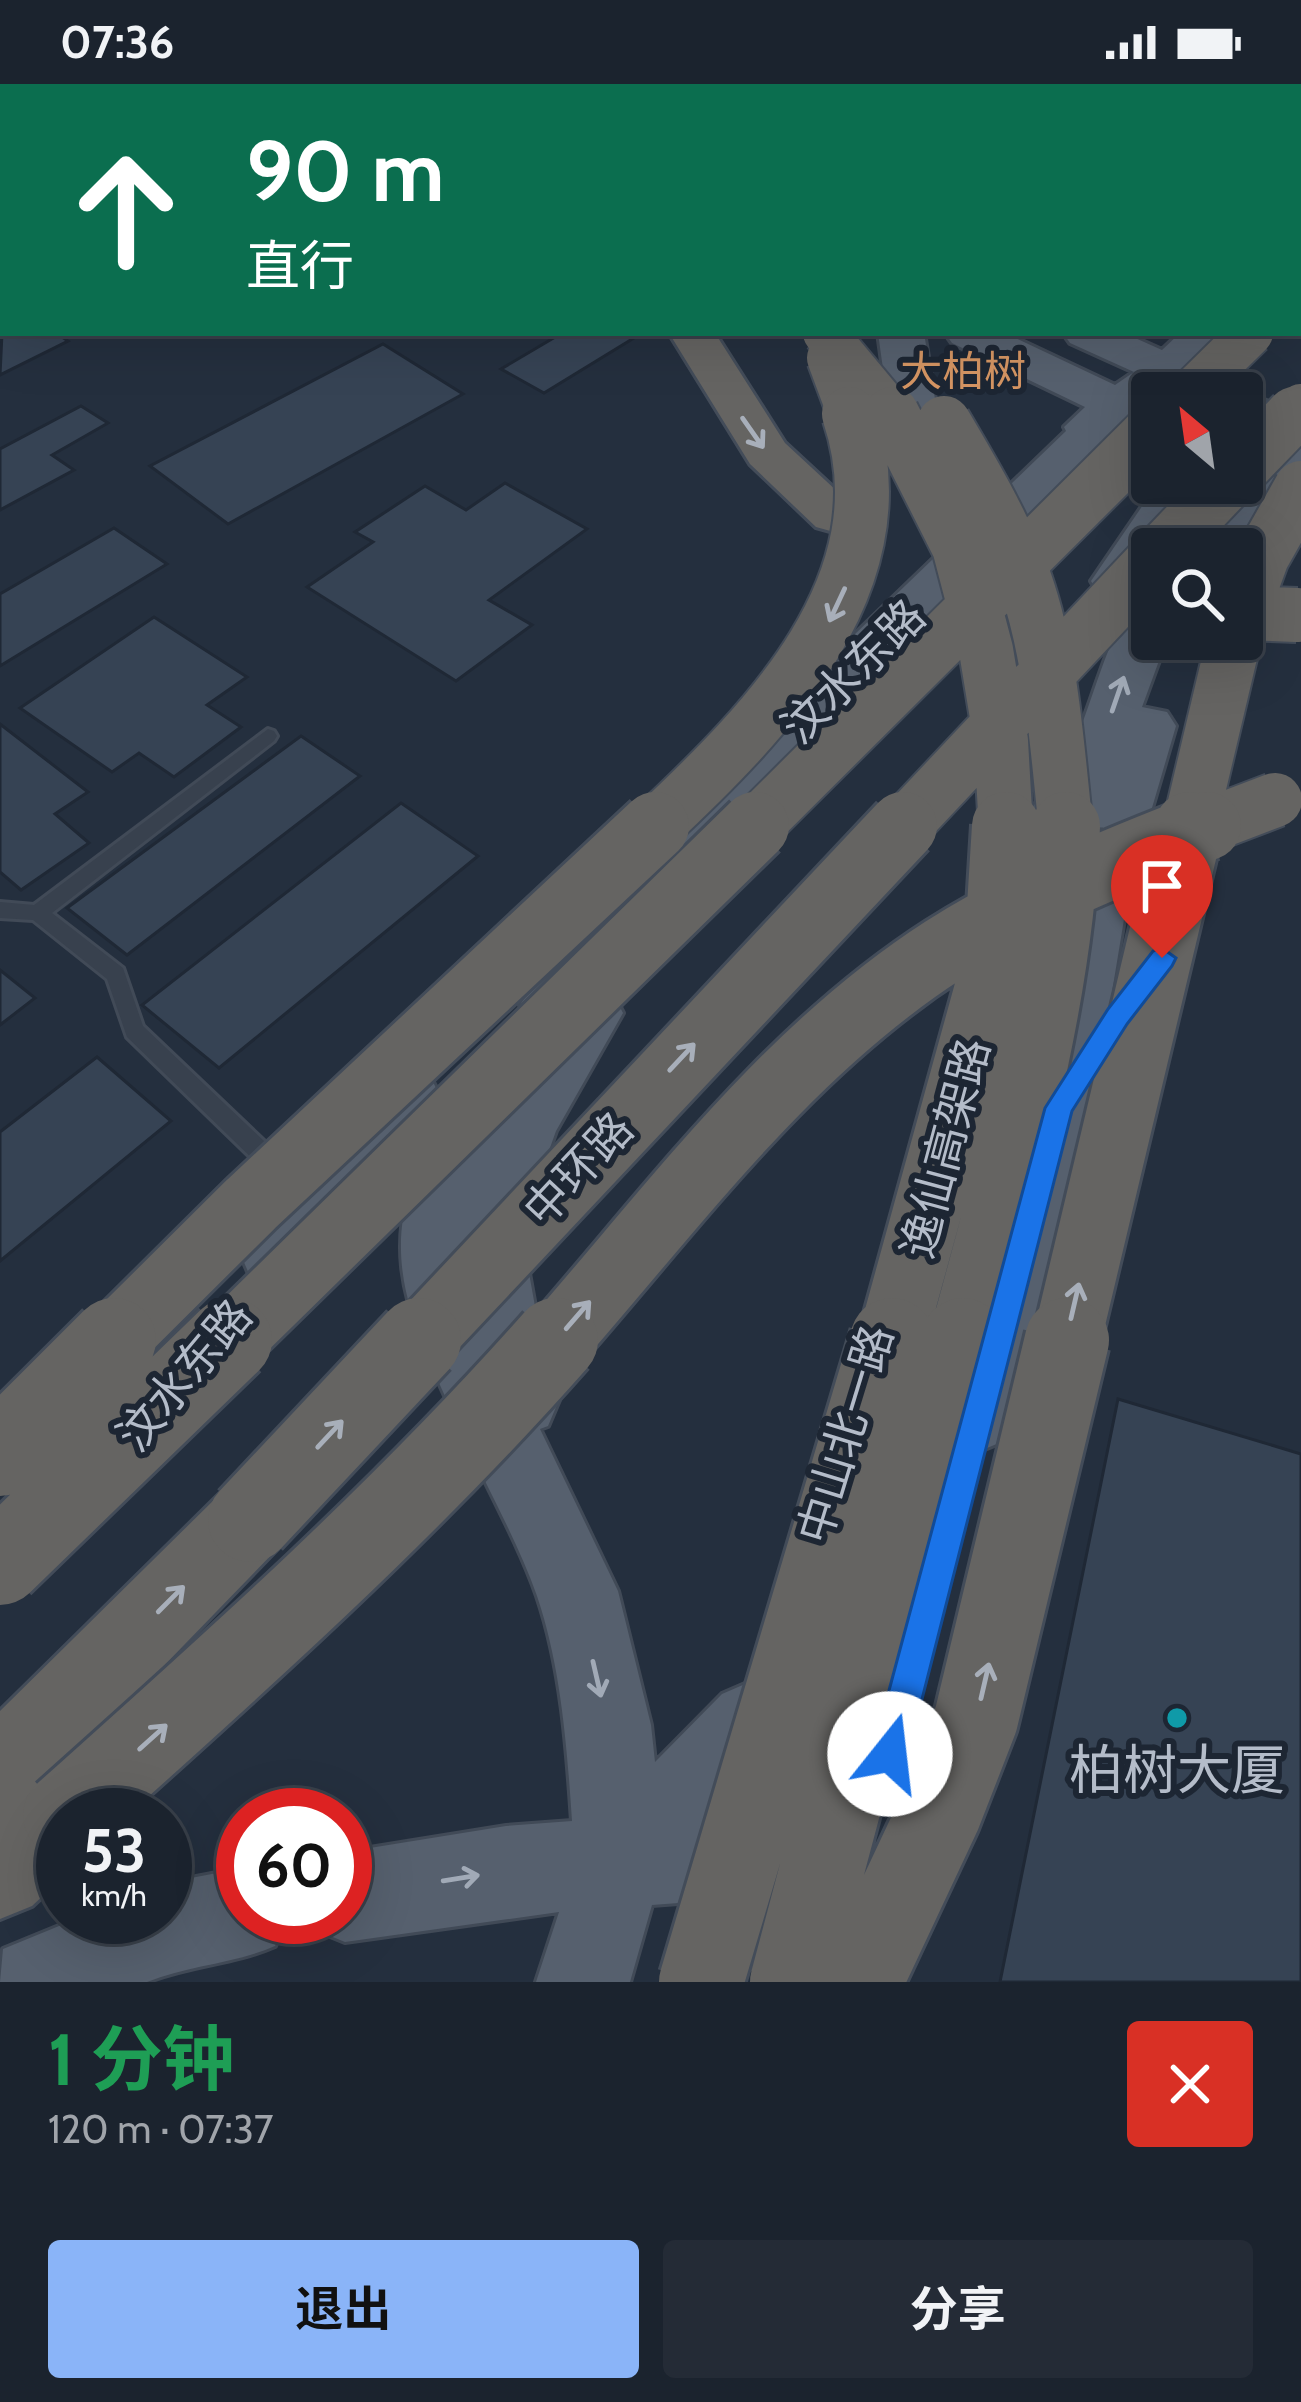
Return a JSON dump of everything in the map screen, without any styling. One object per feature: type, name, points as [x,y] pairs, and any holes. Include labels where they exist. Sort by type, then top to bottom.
[{"type":"highway","points":[[694,336],[767,453],[834,516],[907,559],[974,585],[1083,604],[1131,607]]},
{"type":"highway","points":[[0,1450],[251,1204],[719,766],[776,703],[818,646],[846,585],[865,508],[855,430],[822,336]]},
{"type":"highway","name":"逸仙高架路","points":[[701,1982],[772,1702],[850,1489],[998,955],[1006,832],[1001,741],[986,650],[959,547],[896,418],[824,336]]},
{"type":"highway","name":"逸仙高架路","points":[[832,1979],[1054,970],[1066,828],[1042,651],[1026,584],[996,511],[959,446],[920,389],[875,336]]},
{"type":"highway","points":[[1250,372],[1251,336]]},
{"type":"highway","points":[[0,1563],[565,1015],[1131,439]]},
{"type":"highway","points":[[1263,585],[1301,575]]},
{"type":"highway","name":"中环路","points":[[0,1772],[250,1520],[1131,584]]},
{"type":"highway","points":[[1263,613],[1301,616]]},
{"type":"highway","points":[[832,1979],[940,1814],[976,1719],[1229,660]]},
{"type":"highway","points":[[94,1788],[446,1461],[740,1129],[877,999],[903,978],[1113,862],[1301,789]]},
{"type":"highway","points":[[670,1982],[772,1702]]},
{"type":"highway","points":[[0,1874],[36,1841]]},
{"type":"main road","points":[[846,336],[914,437]]},
{"type":"main road","points":[[849,677],[922,541],[925,488],[901,336]]},
{"type":"main road","points":[[974,336],[1131,419]]},
{"type":"main road","points":[[1091,336],[1150,372]]},
{"type":"main road","points":[[1208,336],[1224,372]]},
{"type":"main road","points":[[1263,372],[1271,336]]},
{"type":"main road","points":[[1263,418],[1301,379]]},
{"type":"main road","name":"汶水东路","points":[[922,541],[1131,433]]},
{"type":"main road","name":"汶水东路","points":[[0,1450],[409,1100],[849,677],[1131,437]]},
{"type":"main road","points":[[446,1175],[479,1123],[1000,607],[1131,442]]},
{"type":"main road","points":[[1002,880],[1076,663],[1120,576],[1169,504]]},
{"type":"main road","points":[[1059,1108],[1162,958],[1185,899],[1198,828],[1254,634],[1276,608],[1301,594]]},
{"type":"main road","name":"中山北一路","points":[[772,1702],[965,1031],[1002,880],[1089,778],[1131,656]]},
{"type":"main road","name":"中山北一路","points":[[832,1979],[1059,1108],[1088,966],[1099,883],[1138,752],[1173,660]]},
{"type":"main road","name":"中山北一路","points":[[1089,778],[1099,883]]},
{"type":"main road","points":[[1088,966],[1198,828]]},
{"type":"main road","points":[[577,1591],[469,1364],[437,1271],[434,1229],[446,1175],[625,892]]},
{"type":"main road","points":[[583,1982],[620,1862],[608,1725],[577,1591],[506,1345],[484,1229],[525,1123],[590,1013]]},
{"type":"main road","name":"汶水东路","points":[[0,1591],[212,1343],[409,1100]]},
{"type":"main road","points":[[772,1702],[788,1850],[832,1979]]},
{"type":"main road","points":[[620,1862],[772,1702]]},
{"type":"main road","points":[[372,1893],[506,1871],[788,1850],[879,1793]]},
{"type":"main road","points":[[36,1982],[166,1928],[216,1919]]},
{"type":"lane","points":[[38,913],[268,736]]},
{"type":"lane","points":[[0,910],[38,913],[116,974],[134,1031],[301,1191]]},
{"type":"building","points":[[2,336],[60,336],[68,341],[0,375]]},
{"type":"building","points":[[557,336],[637,336],[544,393],[501,369]]},
{"type":"building","points":[[383,344],[463,394],[228,524],[150,466]]},
{"type":"building","points":[[81,406],[108,423],[52,455],[74,470],[0,510],[0,449]]},
{"type":"building","points":[[505,483],[587,529],[489,600],[532,625],[456,681],[307,587],[373,542],[355,532],[425,486],[466,510]]},
{"type":"building","points":[[114,528],[167,564],[0,666],[0,594]]},
{"type":"building","points":[[154,617],[247,677],[207,705],[241,727],[174,777],[139,753],[112,772],[20,708]]},
{"type":"building","points":[[0,724],[88,792],[55,814],[89,843],[21,890],[0,872]]},
{"type":"building","points":[[301,736],[360,776],[127,955],[67,908]]},
{"type":"building","points":[[401,803],[478,856],[219,1068],[142,1005]]},
{"type":"building","points":[[0,970],[35,998],[0,1025]]},
{"type":"building","points":[[97,1057],[171,1121],[0,1261],[0,1132]]},
{"type":"building","name":"柏树大厦","points":[[1118,1399],[1301,1454],[1301,1982],[1000,1982]]},
{"type":"place","name":"柏树大厦","points":[[1177,1718]]},
{"type":"district","name":"大柏树","points":[[963,371]]},
{"type":"route","points":[[890,1754],[1059,1108],[1162,958]]}]
